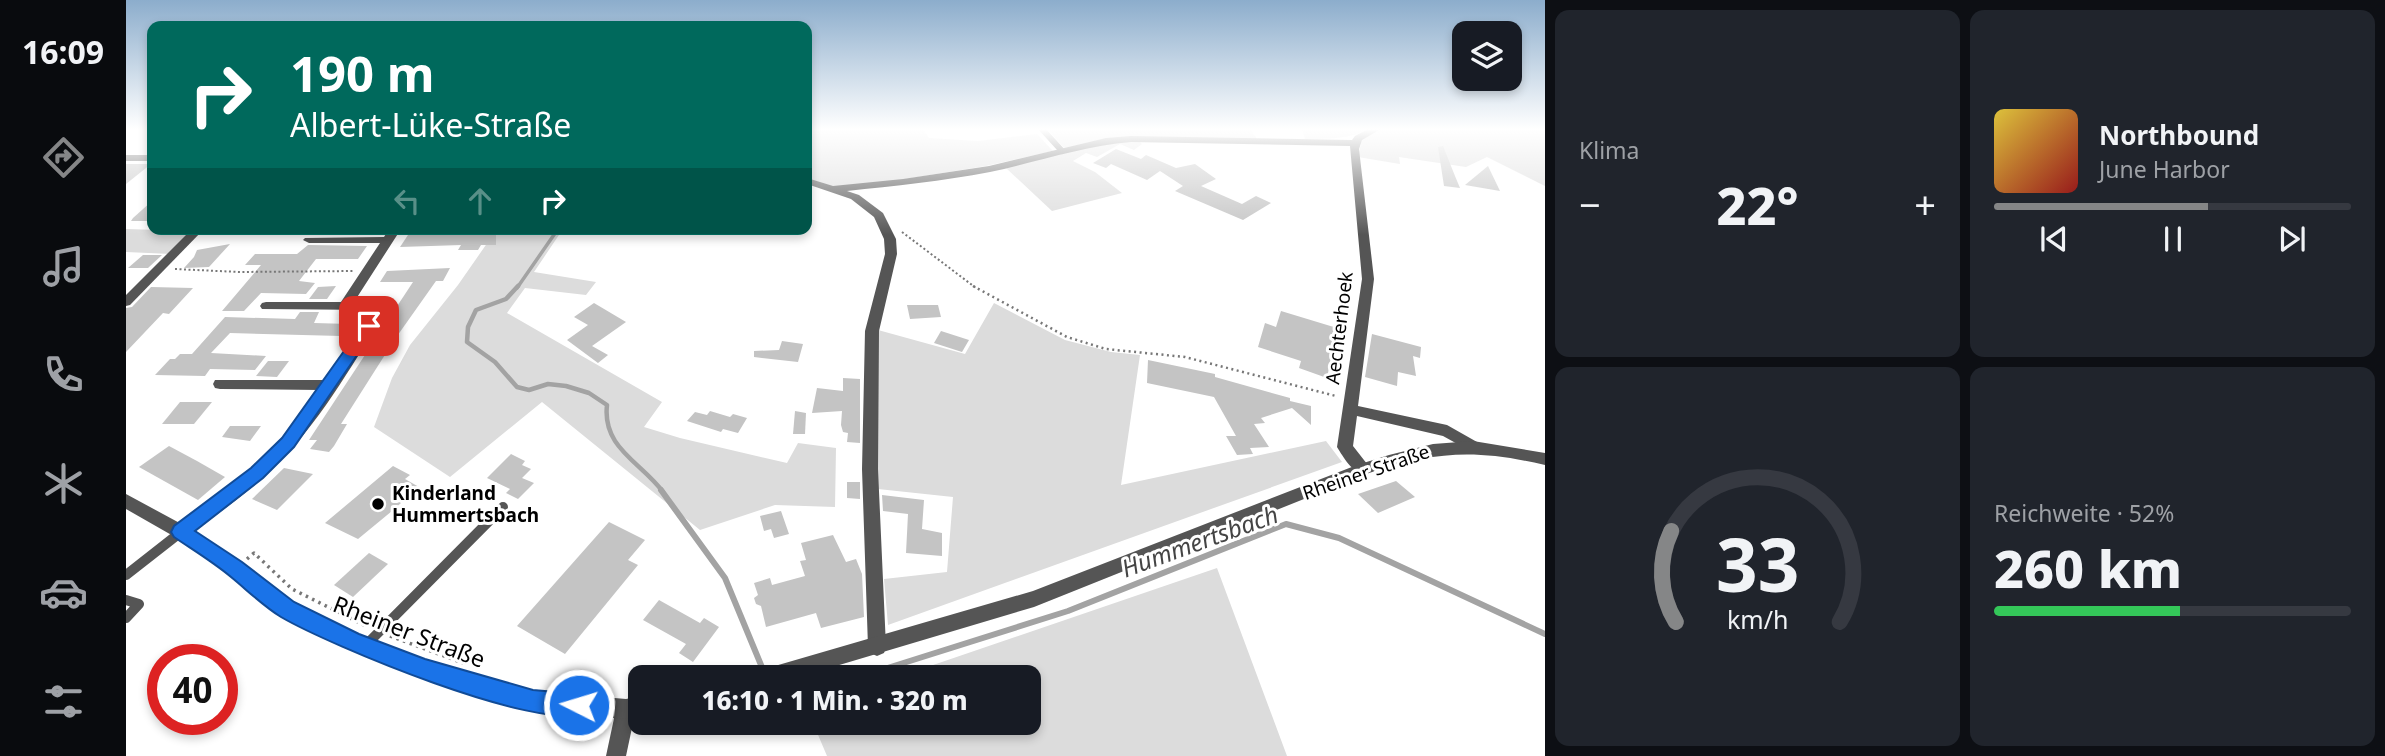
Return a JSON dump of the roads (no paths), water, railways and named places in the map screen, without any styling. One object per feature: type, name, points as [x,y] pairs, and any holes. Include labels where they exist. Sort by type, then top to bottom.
[{"type":"street","points":[[832,189],[1008,164]]},
{"type":"street","name":"Aechterhoek","points":[[1357,164],[1368,279],[1345,447],[1363,469]]},
{"type":"street","points":[[812,183],[855,197],[879,215],[890,239],[891,254],[872,331],[870,469],[877,647]]},
{"type":"street","points":[[126,302],[193,235]]},
{"type":"street","points":[[309,240],[391,235]]},
{"type":"street","points":[[345,306],[391,235]]},
{"type":"street","points":[[181,532],[257,473],[280,450],[383,306],[265,306]]},
{"type":"street","points":[[220,384],[329,385]]},
{"type":"street","points":[[1349,404],[1447,430],[1472,446]]},
{"type":"street","name":"Rheiner Straße","points":[[803,665],[877,647],[1034,599],[1363,469],[1416,451],[1472,446],[1545,459]]},
{"type":"street","name":"Rheiner Straße","points":[[126,501],[181,532],[235,568],[286,609],[364,647],[425,670],[533,701],[628,708]]},
{"type":"street","name":"Rheiner Straße","points":[[616,756],[628,722]]},
{"type":"lane","points":[[364,647],[503,507]]},
{"type":"lane","points":[[126,575],[181,532]]},
{"type":"lane","points":[[126,600],[139,604],[126,618]]},
{"type":"waterway","name":"Hummertsbach","points":[[517,288],[554,235]]},
{"type":"waterway","name":"Hummertsbach","points":[[518,286],[506,299],[476,310],[468,327],[467,342],[495,362],[517,387],[529,390],[548,384],[566,386],[589,393],[607,405],[607,420],[617,444],[663,492]]},
{"type":"waterway","name":"Hummertsbach","points":[[661,490],[725,578],[761,665]]},
{"type":"waterway","name":"Hummertsbach","points":[[897,665],[1068,611],[1286,524],[1339,538],[1545,634]]},
{"type":"place","name":"Kinderland Hummertsbach","points":[[378,504]]}]
